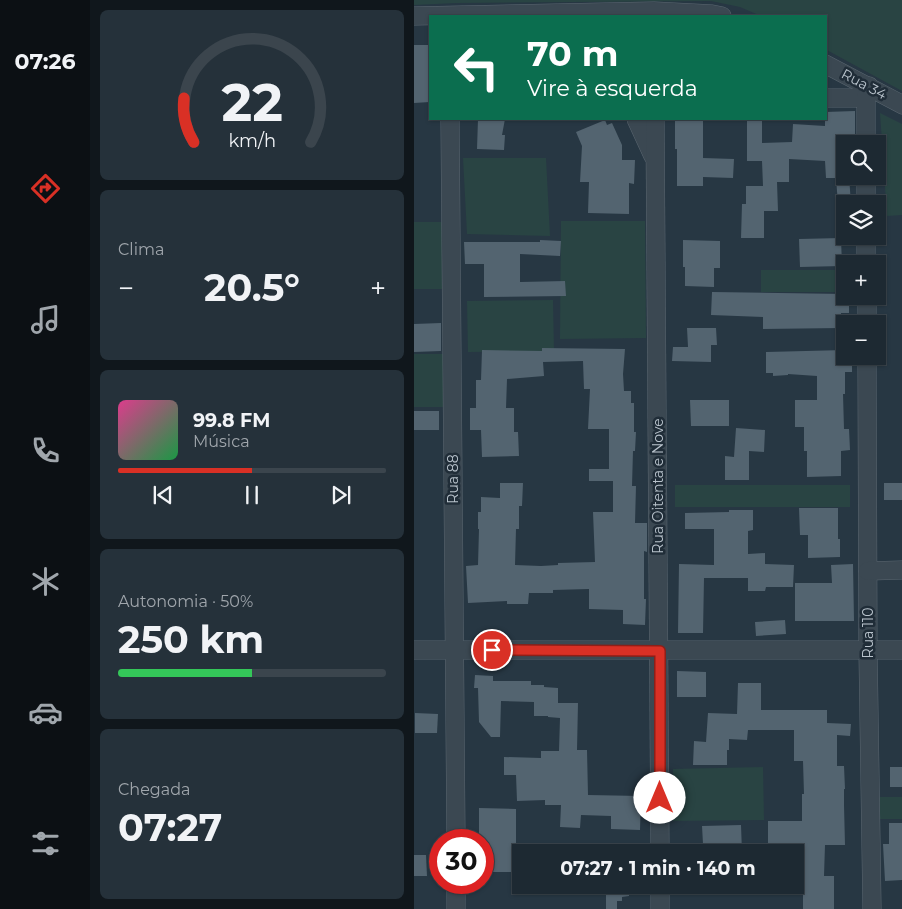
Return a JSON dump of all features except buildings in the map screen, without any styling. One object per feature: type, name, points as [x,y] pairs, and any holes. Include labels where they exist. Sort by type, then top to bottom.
[{"type":"street","points":[[511,15],[717,15]]},
{"type":"street","points":[[414,16],[429,16]]},
{"type":"street","name":"Rua 34","points":[[827,65],[867,92],[902,105]]},
{"type":"street","points":[[827,98],[867,92],[866,135]]},
{"type":"street","name":"Rua 88","points":[[450,120],[456,829]]},
{"type":"street","points":[[636,120],[656,163]]},
{"type":"street","name":"Rua Oitenta e Nove","points":[[655,120],[660,844]]},
{"type":"street","name":"Rua 110","points":[[867,365],[868,650],[872,909]]},
{"type":"street","points":[[868,571],[902,570]]},
{"type":"street","points":[[414,650],[902,650]]},
{"type":"street","points":[[456,894],[456,909]]},
{"type":"street","points":[[660,894],[660,909]]},
{"type":"green space","points":[[414,0],[902,0],[902,91],[827,50],[827,15],[759,15],[740,7],[711,1],[414,5]]},
{"type":"green space","points":[[880,113],[902,124],[902,215],[887,216],[885,185],[886,135],[881,135]]},
{"type":"green space","points":[[463,158],[546,158],[550,236],[467,234]]},
{"type":"green space","points":[[561,221],[645,221],[646,338],[560,339]]},
{"type":"green space","points":[[414,222],[444,222],[444,289],[414,289]]},
{"type":"green space","points":[[761,270],[836,270],[836,292],[761,292]]},
{"type":"green space","points":[[553,300],[554,351],[468,352],[467,301]]},
{"type":"green space","points":[[414,354],[444,354],[445,407],[414,407]]},
{"type":"green space","points":[[675,485],[850,485],[850,507],[675,507]]},
{"type":"green space","points":[[763,767],[764,820],[673,821],[673,769]]},
{"type":"green space","points":[[879,797],[902,797],[902,819],[880,819]]},
{"type":"route","points":[[492,650],[660,651],[660,798]]}]
